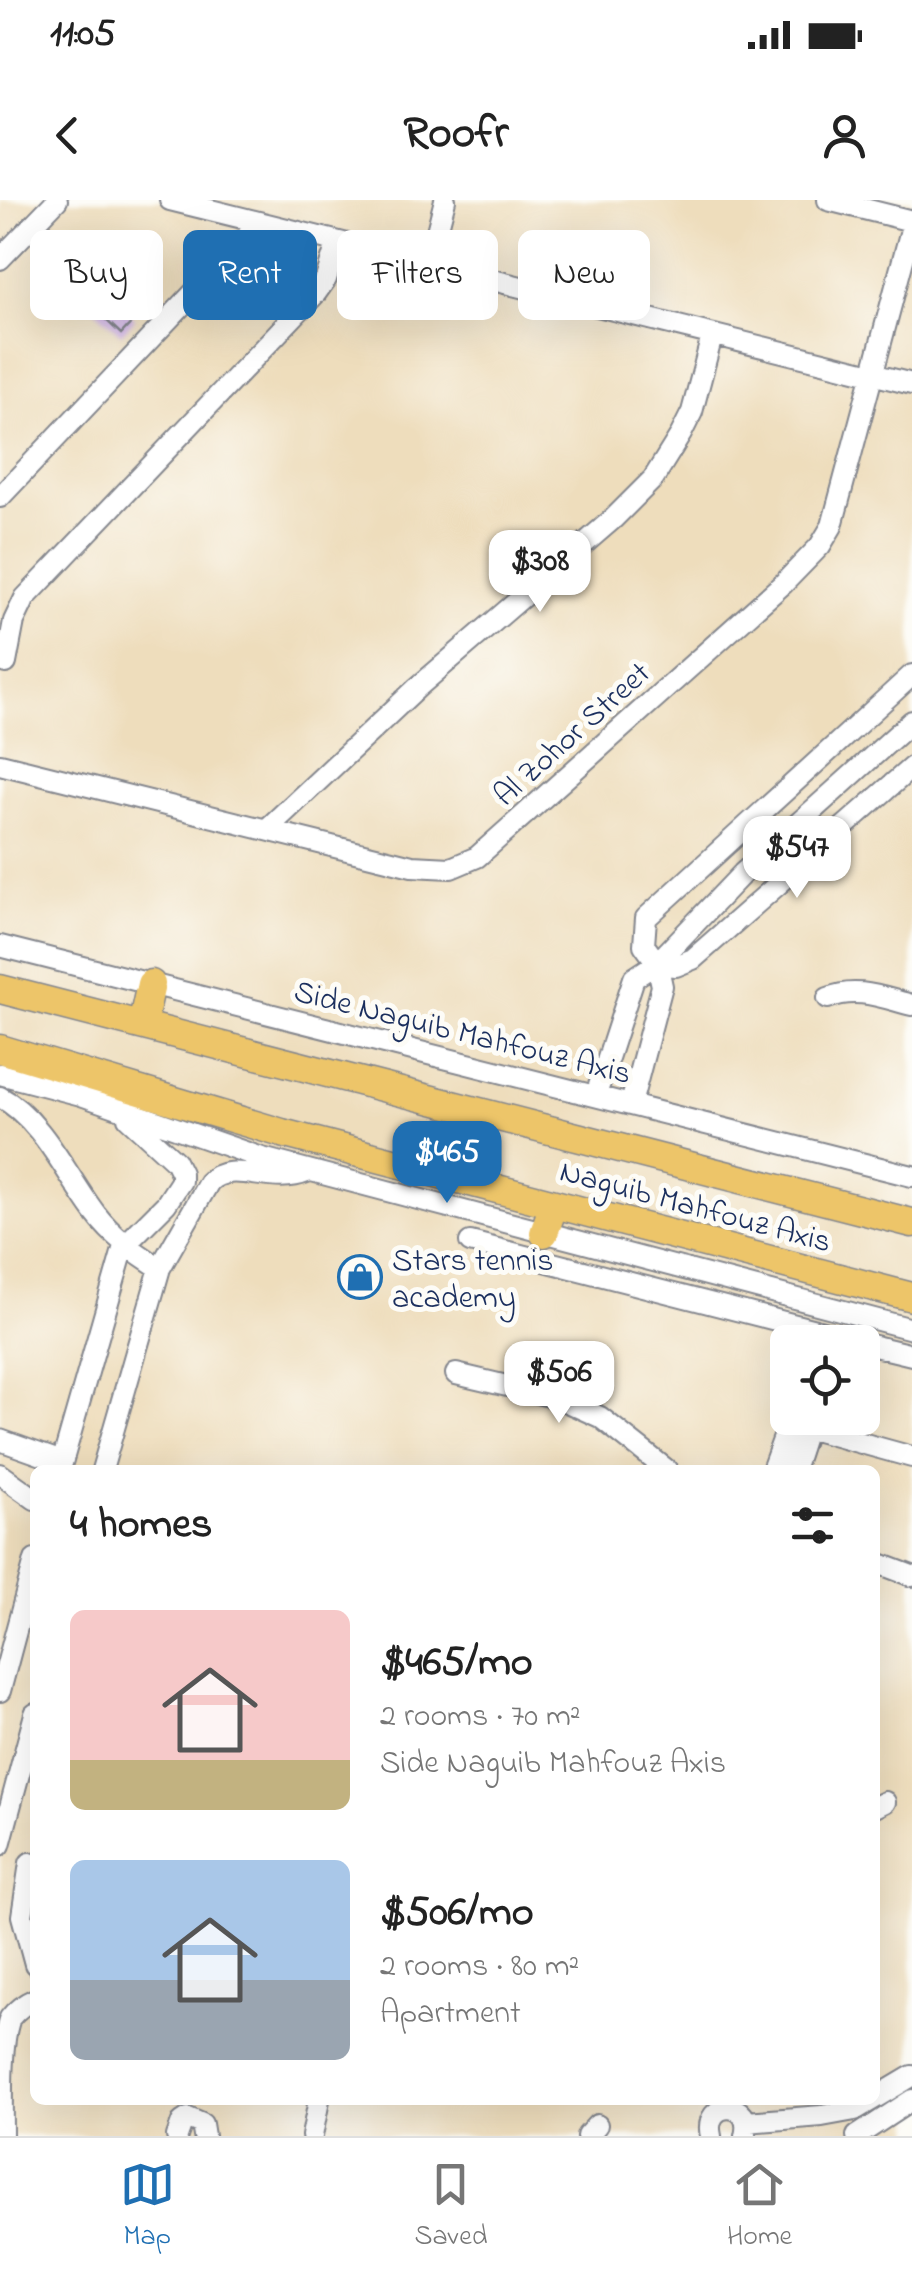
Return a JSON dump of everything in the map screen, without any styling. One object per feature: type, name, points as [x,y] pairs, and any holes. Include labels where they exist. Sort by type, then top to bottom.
[{"type":"main road","points":[[142,1025],[151,984]]},
{"type":"main road","name":"Naguib Mahfouz Axis","points":[[0,989],[912,1222]]},
{"type":"main road","name":"Naguib Mahfouz Axis","points":[[0,1050],[282,1133],[912,1297]]},
{"type":"main road","points":[[544,1233],[554,1204]]},
{"type":"street","points":[[0,258],[56,200]]},
{"type":"street","points":[[170,200],[337,244]]},
{"type":"street","points":[[438,230],[445,200]]},
{"type":"street","points":[[828,200],[912,223]]},
{"type":"street","name":"Al Zohor Street","points":[[0,764],[432,868],[450,868],[477,857],[770,596],[820,546],[832,526],[912,223]]},
{"type":"street","points":[[0,497],[259,224]]},
{"type":"street","points":[[6,663],[14,621],[24,598],[316,293],[326,279],[337,247]]},
{"type":"street","points":[[498,281],[912,384]]},
{"type":"street","points":[[267,830],[354,745],[654,479],[692,412],[712,336]]},
{"type":"street","points":[[631,1104],[662,986],[657,963],[642,937],[651,911],[912,675]]},
{"type":"street","points":[[596,1094],[630,987],[642,972],[657,963],[743,873],[912,721]]},
{"type":"street","points":[[872,757],[896,782]]},
{"type":"street","points":[[657,963],[676,966],[693,960],[912,767]]},
{"type":"street","name":"Side Naguib Mahfouz Axis","points":[[0,946],[912,1176]]},
{"type":"street","points":[[828,998],[858,991],[912,1005]]},
{"type":"street","points":[[0,1074],[115,1106],[207,1141],[912,1329]]},
{"type":"street","points":[[0,1097],[36,1130],[96,1215],[124,1246],[160,1268]]},
{"type":"street","points":[[61,1465],[124,1246],[176,1192],[181,1173],[170,1155],[115,1106]]},
{"type":"street","points":[[103,1465],[160,1268],[209,1182],[229,1170],[281,1179],[311,1170]]},
{"type":"street","points":[[470,1242],[778,1325]]},
{"type":"street","points":[[880,1347],[912,1355]]},
{"type":"street","points":[[456,1374],[558,1398],[600,1416],[661,1465]]},
{"type":"street","points":[[775,1465],[792,1435]]},
{"type":"street","points":[[793,1465],[797,1435]]},
{"type":"street","points":[[841,1435],[912,1457]]},
{"type":"street","points":[[0,1440],[59,1465]]},
{"type":"street","points":[[0,1474],[30,1495]]},
{"type":"street","points":[[880,1564],[912,1576]]},
{"type":"street","points":[[0,1691],[26,1628],[30,1598]]},
{"type":"street","points":[[0,1845],[30,1733]]},
{"type":"street","points":[[30,1863],[22,1916],[30,1946]]},
{"type":"street","points":[[2,2136],[4,2031],[11,2016],[30,2002]]},
{"type":"street","points":[[880,2095],[912,2076]]},
{"type":"street","points":[[857,2136],[912,2100]]},
{"type":"street","points":[[312,2136],[317,2105]]},
{"type":"street","points":[[711,2136],[710,2122],[736,2113],[822,2116],[863,2105]]},
{"type":"street","points":[[177,2136],[182,2122],[188,2118],[202,2124],[204,2136]]},
{"type":"building","points":[[106,320],[134,320],[121,334]]},
{"type":"place","name":"Stars tennis academy","points":[[360,1277]]}]
